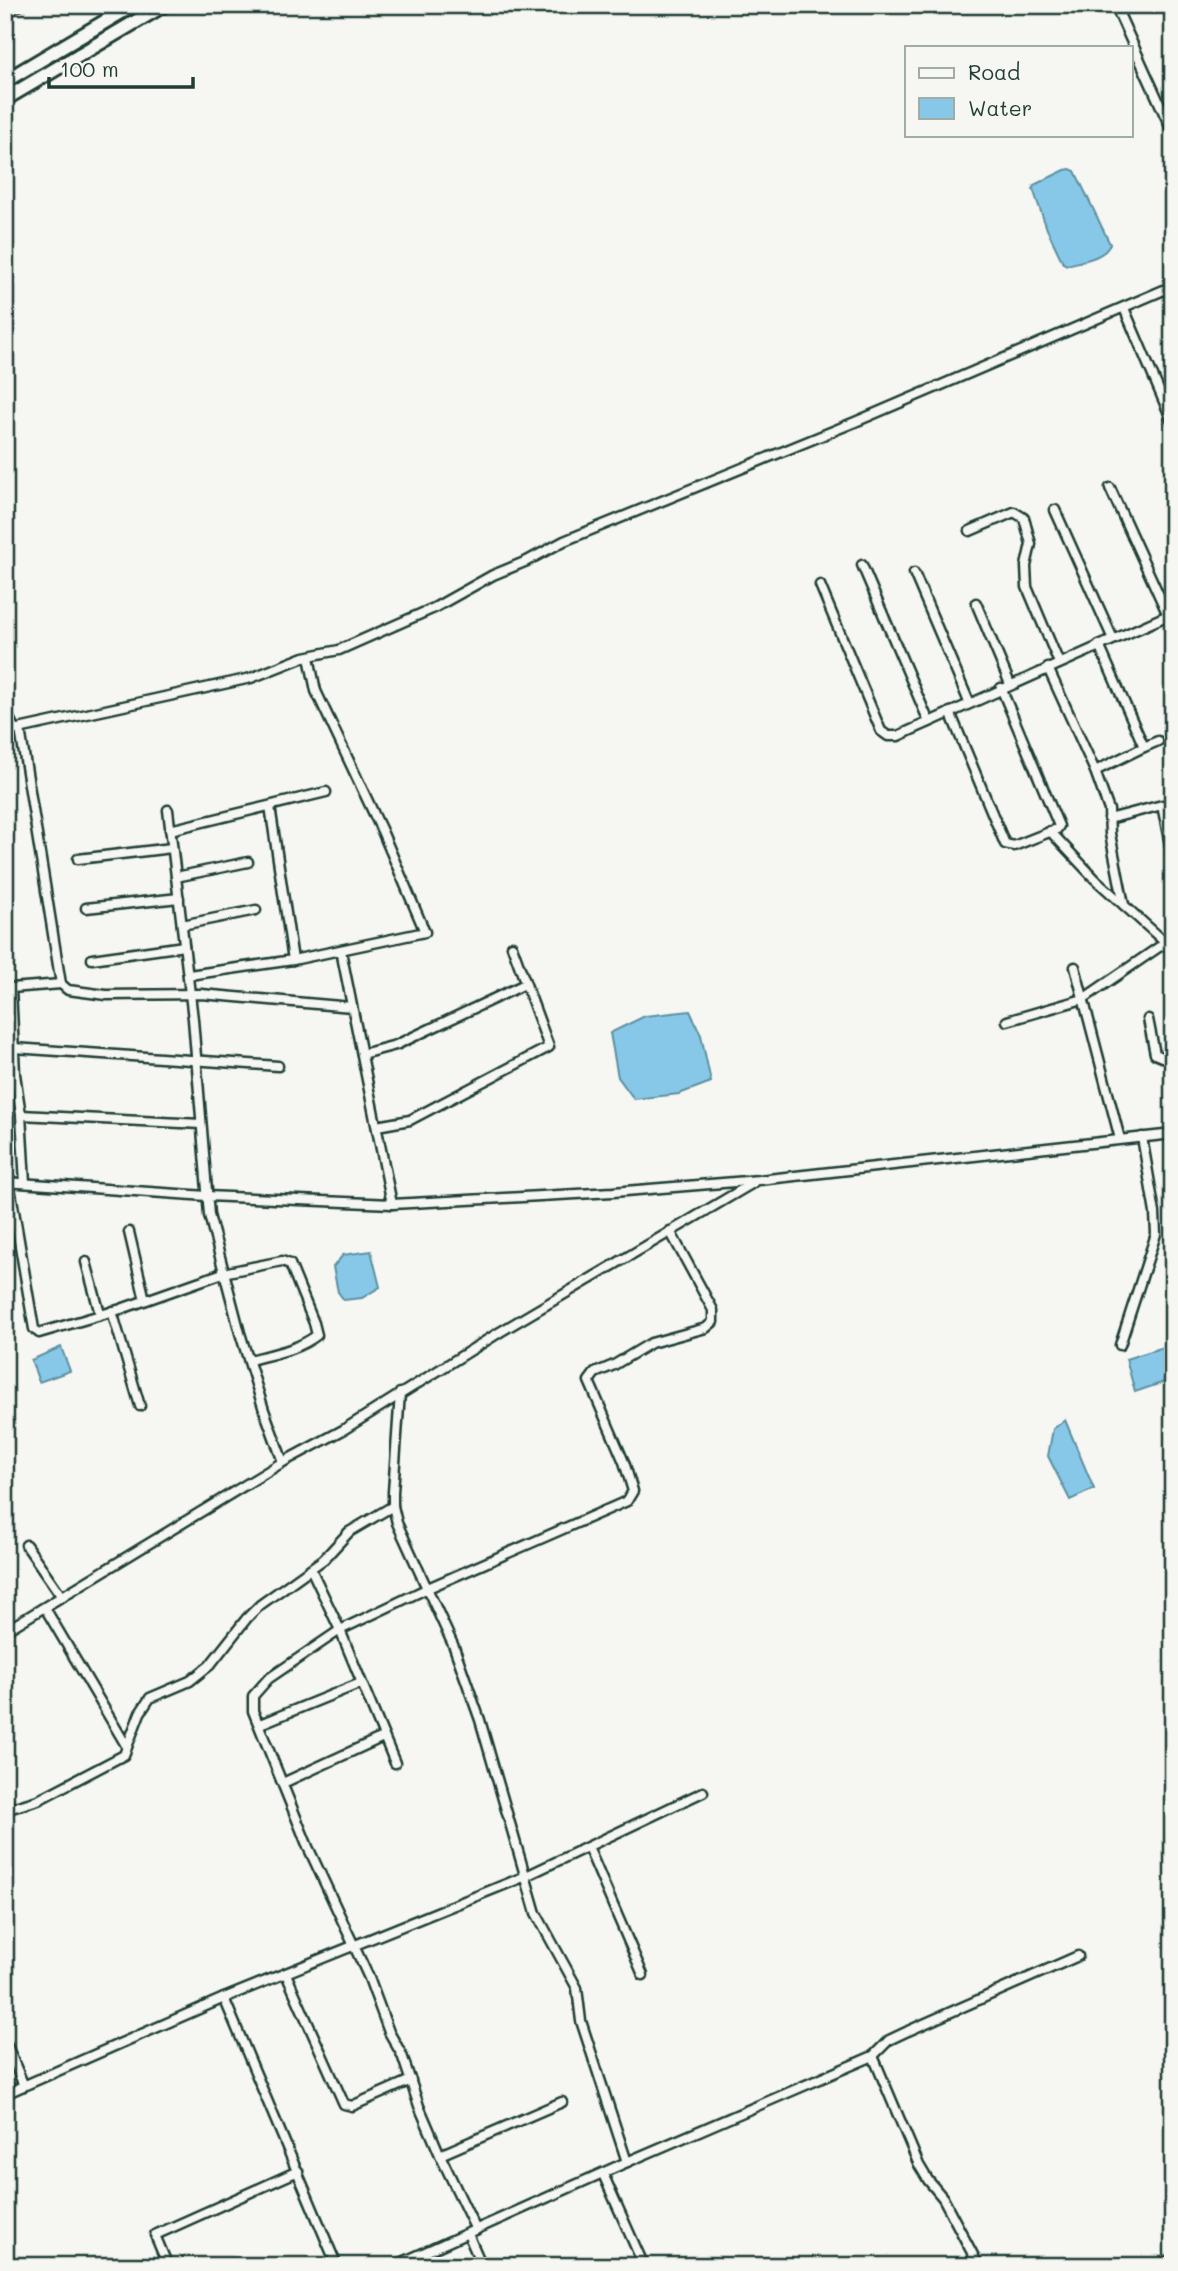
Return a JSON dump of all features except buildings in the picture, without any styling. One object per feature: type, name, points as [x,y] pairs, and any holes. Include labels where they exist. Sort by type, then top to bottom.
[{"type":"main road","points":[[5,81],[133,5]]},
{"type":"main road","points":[[5,99],[144,11],[164,5]]},
{"type":"street","points":[[5,9],[20,5]]},
{"type":"street","points":[[1115,5],[1173,133]]},
{"type":"street","points":[[1163,113],[1173,109]]},
{"type":"street","points":[[5,732],[251,678],[309,657],[339,650],[434,608],[493,575],[564,541],[855,422],[1173,286]]},
{"type":"street","points":[[1124,308],[1173,423]]},
{"type":"street","points":[[820,585],[881,731],[888,736],[898,736],[1170,614],[1110,488]]},
{"type":"street","points":[[1055,510],[1113,639]]},
{"type":"street","points":[[970,531],[1014,512],[1024,518],[1031,544],[1026,565],[1027,587],[1059,663]]},
{"type":"street","points":[[862,565],[929,722]]},
{"type":"street","points":[[914,573],[970,702]]},
{"type":"street","points":[[976,603],[1010,684]]},
{"type":"street","points":[[1099,645],[1144,747]]},
{"type":"street","points":[[189,975],[293,960],[425,932],[382,831],[316,691],[309,657]]},
{"type":"street","points":[[1048,668],[1095,771],[1109,810],[1124,905]]},
{"type":"street","points":[[950,712],[1006,844],[1014,846],[1050,831],[1059,826],[1001,688]]},
{"type":"street","points":[[5,710],[18,730],[61,984],[68,990],[106,995],[191,995],[352,1007]]},
{"type":"street","points":[[1095,771],[1158,741]]},
{"type":"street","points":[[170,830],[326,792]]},
{"type":"street","points":[[1109,819],[1161,805],[1173,860]]},
{"type":"street","points":[[270,806],[293,960]]},
{"type":"street","points":[[168,810],[189,975],[209,1214],[223,1273],[264,1410],[283,1462]]},
{"type":"street","points":[[1050,831],[1095,879],[1170,946]]},
{"type":"street","points":[[78,859],[172,848]]},
{"type":"street","points":[[176,877],[248,862]]},
{"type":"street","points":[[86,908],[178,898]]},
{"type":"street","points":[[182,925],[256,910]]},
{"type":"street","points":[[92,959],[184,946]]},
{"type":"street","points":[[377,1126],[410,1120],[549,1047],[512,946]]},
{"type":"street","points":[[1007,1021],[1083,999],[1159,947],[1170,946]]},
{"type":"street","points":[[341,951],[392,1204]]},
{"type":"street","points":[[1075,967],[1120,1139]]},
{"type":"street","points":[[25,1183],[20,1115],[10,1059],[14,1048],[8,988],[61,984]]},
{"type":"street","points":[[362,1054],[396,1045],[525,984]]},
{"type":"street","points":[[1148,1019],[1156,1054],[1161,1057],[1173,1055]]},
{"type":"street","points":[[14,1048],[278,1066]]},
{"type":"street","points":[[20,1115],[201,1124]]},
{"type":"street","points":[[250,1360],[308,1342],[317,1335],[290,1264],[282,1261],[223,1273],[39,1333],[34,1329],[7,1182],[207,1196],[392,1204],[613,1192],[759,1180],[1173,1133]]},
{"type":"street","points":[[1119,1345],[1156,1234],[1142,1137]]},
{"type":"street","points":[[5,1631],[283,1462],[343,1430],[400,1393],[759,1180]]},
{"type":"street","points":[[482,2266],[472,2232],[419,2106],[402,2055],[389,2032],[369,1978],[308,1847],[251,1699],[268,1679],[340,1630],[428,1588],[627,1501],[633,1491],[624,1462],[589,1381],[595,1373],[651,1343],[706,1328],[713,1321],[713,1310],[670,1231]]},
{"type":"street","points":[[129,1232],[145,1300]]},
{"type":"street","points":[[86,1262],[100,1314]]},
{"type":"street","points":[[112,1311],[139,1406]]},
{"type":"street","points":[[400,1393],[393,1506],[397,1523],[454,1647],[480,1720],[539,1920],[577,1988],[581,2021],[627,2162]]},
{"type":"street","points":[[5,1810],[38,1800],[124,1755],[140,1713],[150,1698],[190,1681],[210,1665],[260,1605],[324,1559],[349,1532],[393,1506]]},
{"type":"street","points":[[26,1545],[62,1597]]},
{"type":"street","points":[[311,1569],[340,1630],[395,1763]]},
{"type":"street","points":[[45,1608],[127,1747]]},
{"type":"street","points":[[260,1724],[361,1683]]},
{"type":"street","points":[[283,1783],[383,1737]]},
{"type":"street","points":[[5,2094],[224,1998],[526,1876],[704,1791]]},
{"type":"street","points":[[588,1847],[643,1975]]},
{"type":"street","points":[[394,2266],[405,2264],[627,2162],[873,2056],[898,2035],[1078,1956]]},
{"type":"street","points":[[286,1974],[344,2104],[352,2106],[411,2080]]},
{"type":"street","points":[[224,1998],[337,2266]]},
{"type":"street","points":[[5,2041],[23,2086]]},
{"type":"street","points":[[873,2056],[919,2165],[943,2198],[979,2266]]},
{"type":"street","points":[[440,2155],[562,2102]]},
{"type":"street","points":[[168,2266],[155,2235],[298,2171]]},
{"type":"street","points":[[603,2174],[644,2266]]},
{"type":"street","points":[[1158,2266],[1173,2259]]},
{"type":"water","points":[[1070,169],[1075,171],[1110,244],[1098,256],[1067,265],[1063,263],[1047,229],[1033,189],[1034,185]]},
{"type":"water","points":[[690,1011],[701,1035],[711,1082],[679,1094],[634,1099],[618,1077],[610,1033],[645,1016]]},
{"type":"water","points":[[371,1251],[380,1287],[362,1298],[344,1300],[338,1292],[333,1267],[343,1255]]},
{"type":"water","points":[[1173,1344],[1173,1379],[1135,1392],[1126,1359]]},
{"type":"water","points":[[61,1347],[70,1371],[39,1382],[31,1360]]},
{"type":"water","points":[[1065,1420],[1094,1489],[1070,1500],[1048,1456],[1053,1429]]}]
